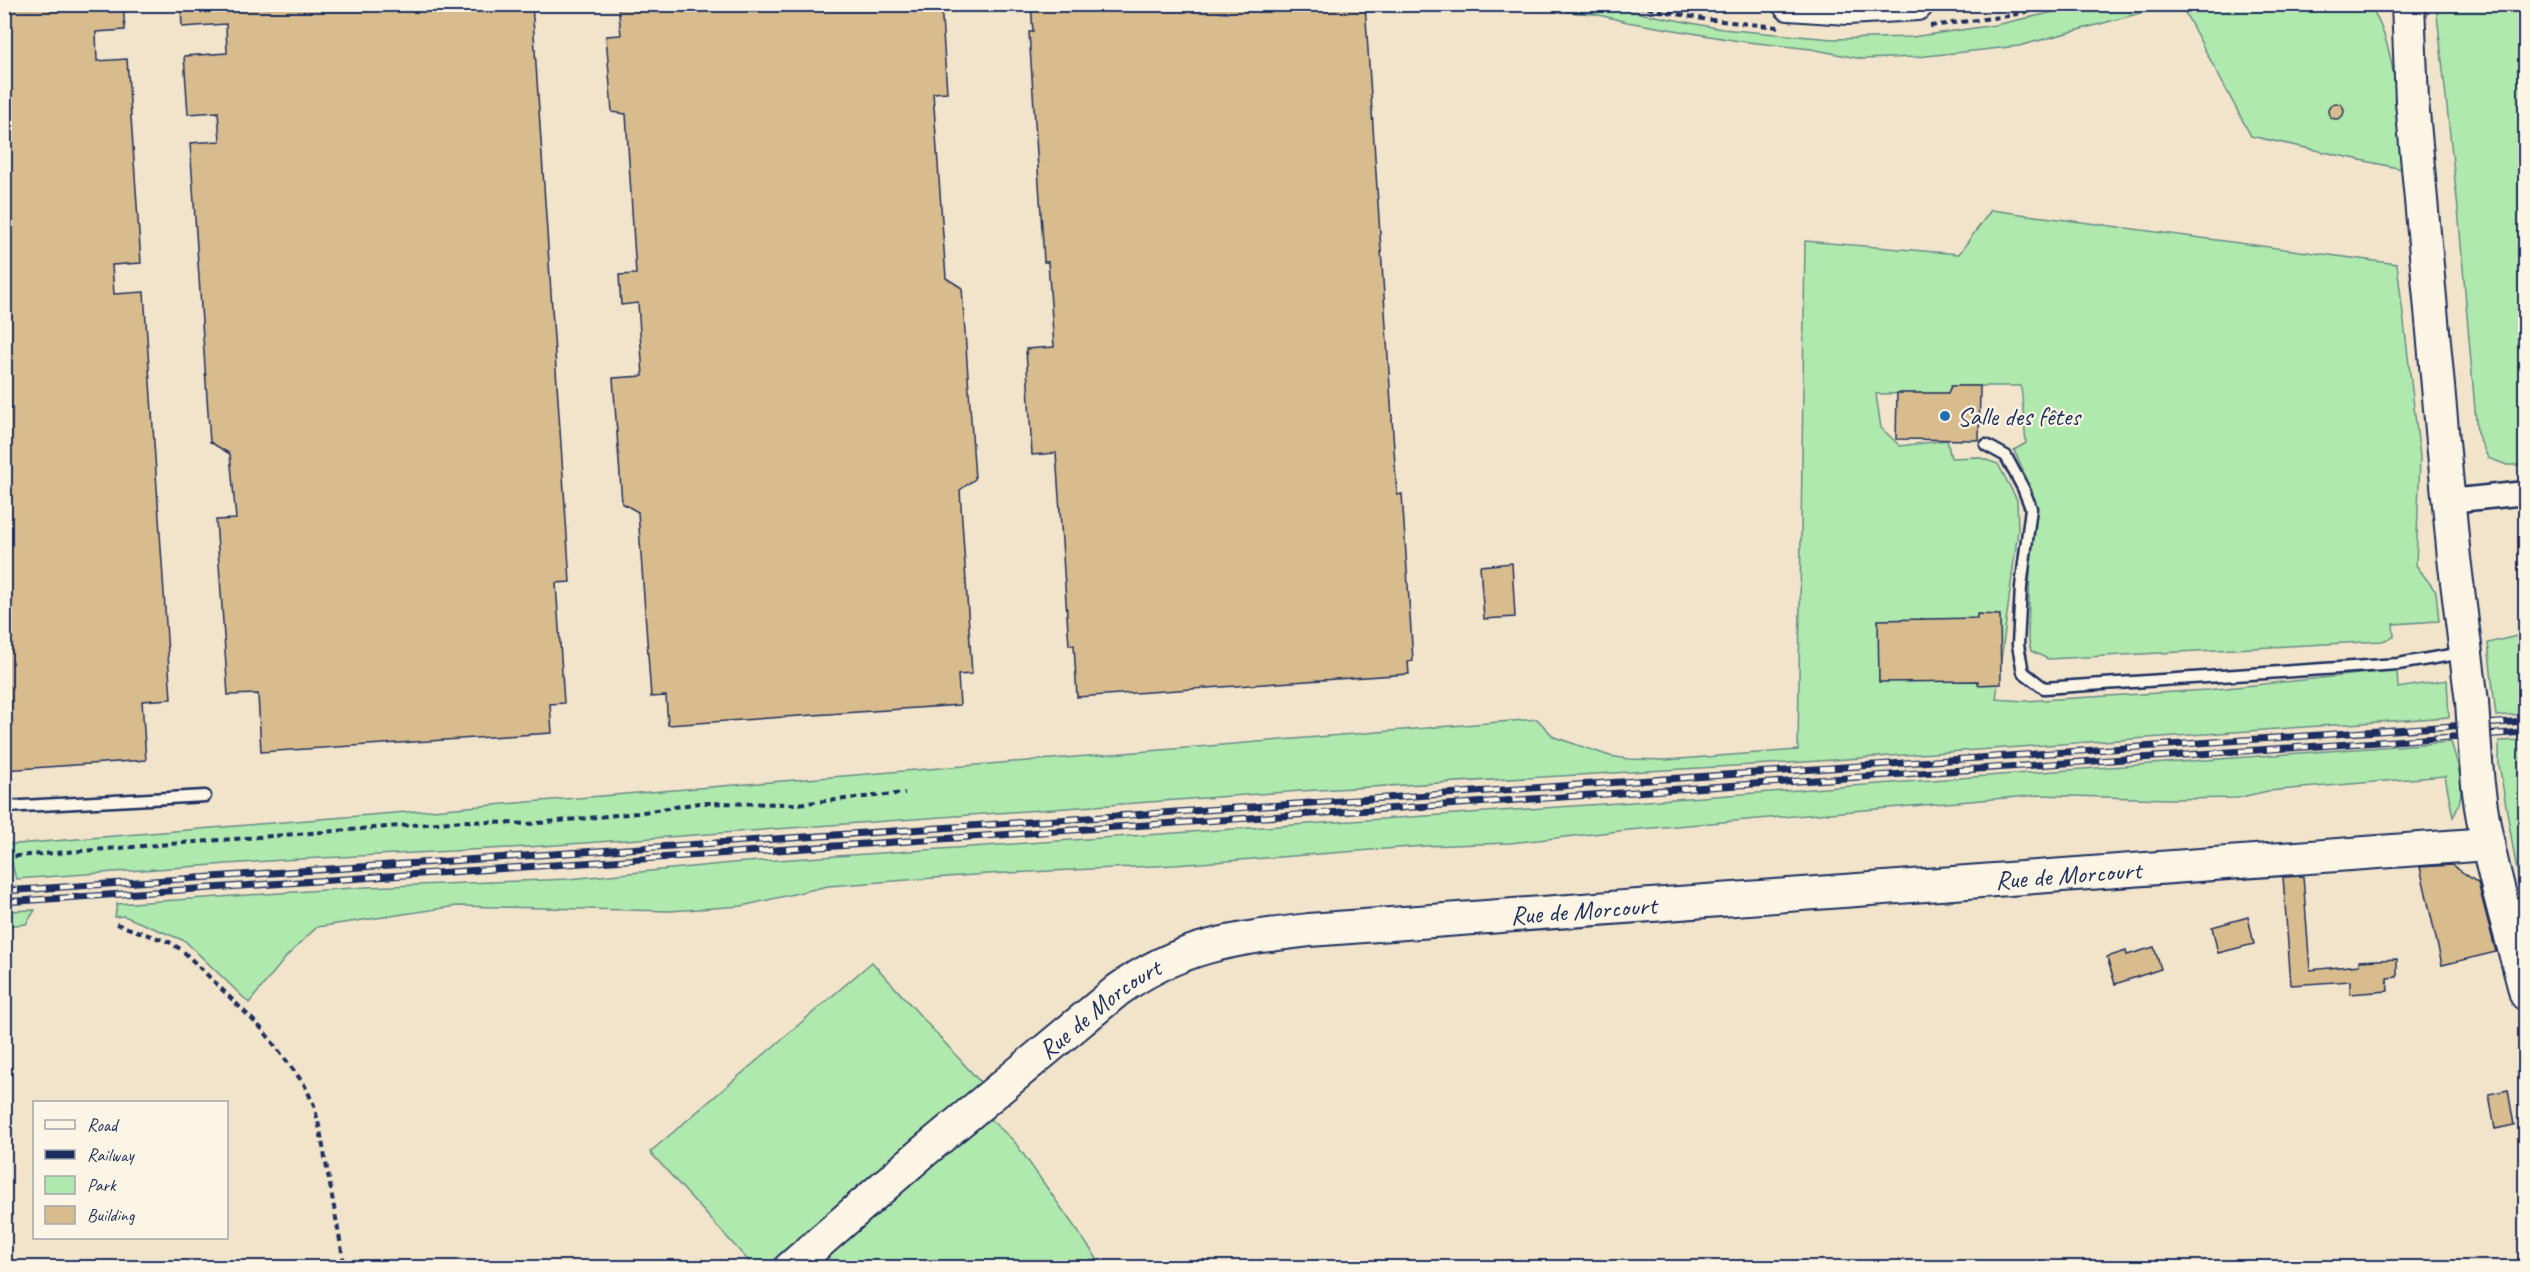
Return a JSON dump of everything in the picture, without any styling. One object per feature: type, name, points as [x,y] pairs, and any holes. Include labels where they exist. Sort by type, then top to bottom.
[{"type":"street","points":[[1789,4],[1848,8],[1917,4]]},
{"type":"street","points":[[2385,4],[2392,17],[2412,100]]},
{"type":"street","points":[[2408,4],[2412,100],[2449,501],[2472,702],[2478,796],[2526,994]]},
{"type":"street","points":[[2449,501],[2526,493]]},
{"type":"street","name":"Rue de Morcourt","points":[[790,1268],[913,1160],[1118,990],[1143,973],[1182,953],[1211,944],[1309,930],[2488,844]]},
{"type":"lane","points":[[1986,445],[2006,456],[2031,508],[2021,587],[2018,645],[2023,672],[2044,688],[2398,664],[2467,652]]},
{"type":"lane","points":[[4,807],[205,796]]},
{"type":"path","points":[[4,857],[463,821],[538,823],[637,813],[699,803],[796,804],[905,794]]},
{"type":"path","points":[[116,924],[169,942],[182,950],[263,1030],[304,1083],[314,1105],[320,1130],[345,1268]]},
{"type":"green space","points":[[1569,5],[1599,5],[1722,29],[1832,39],[1912,37],[1995,25],[2086,5],[2170,5],[2019,46],[1917,57],[1862,59],[1811,49],[1739,41],[1627,22],[1595,14],[1567,12]]},
{"type":"green space","points":[[2181,5],[2370,5],[2387,43],[2392,63],[2402,169],[2251,136]]},
{"type":"green space","points":[[2436,5],[2525,5],[2525,465],[2507,465],[2488,458],[2477,433],[2458,209]]},
{"type":"green space","points":[[1991,210],[2397,264],[2420,457],[2416,565],[2436,592],[2439,621],[2393,624],[2394,637],[2382,641],[2048,659],[2031,651],[2028,636],[2032,491],[2014,450],[2026,443],[2021,386],[1951,386],[1948,393],[1876,394],[1881,428],[1900,446],[1947,440],[1951,458],[1978,457],[1998,464],[2017,500],[2018,530],[1996,699],[2025,701],[2207,690],[2397,670],[2398,688],[2447,680],[2449,717],[1804,762],[1301,791],[528,847],[283,860],[16,879],[12,864],[5,864],[5,845],[1537,719],[1554,737],[1610,756],[1628,759],[1666,760],[1798,750],[1805,241],[1959,254]]},
{"type":"green space","points":[[2525,634],[2525,714],[2496,716],[2488,643]]},
{"type":"green space","points":[[2525,740],[2526,889],[2520,889],[2499,764],[2499,741]]},
{"type":"green space","points":[[2451,742],[2461,780],[2460,799],[2453,817],[2445,776],[2268,791],[2237,798],[2167,799],[2040,795],[1629,830],[1510,843],[1424,846],[1175,865],[987,874],[828,886],[742,906],[670,911],[457,906],[317,927],[287,956],[249,1003],[185,941],[124,916],[115,917],[117,904],[367,887],[569,879],[732,863],[1633,802]]},
{"type":"green space","points":[[35,910],[26,924],[5,926],[5,911]]},
{"type":"green space","points":[[872,962],[981,1083],[771,1267],[754,1267],[650,1152]]},
{"type":"green space","points":[[990,1119],[1014,1141],[1103,1267],[811,1268],[849,1233]]},
{"type":"building","points":[[4,4],[123,4],[125,30],[96,32],[97,61],[127,59],[141,263],[112,265],[114,294],[144,292],[171,699],[142,701],[146,760],[4,770]]},
{"type":"building","points":[[181,4],[532,4],[570,582],[556,583],[564,703],[550,704],[552,733],[261,752],[258,694],[228,695],[216,520],[236,519],[230,454],[210,442],[190,143],[220,141],[218,112],[188,114],[184,56],[227,53],[226,24],[182,27]]},
{"type":"building","points":[[618,4],[941,4],[947,92],[933,93],[946,278],[962,288],[975,479],[960,490],[972,674],[958,675],[960,705],[668,725],[666,696],[651,697],[638,512],[622,503],[613,378],[643,376],[638,303],[621,305],[619,275],[636,274],[626,114],[612,112],[606,36],[621,35]]},
{"type":"building","points":[[1031,4],[1365,4],[1397,495],[1402,494],[1413,661],[1408,662],[1409,674],[1077,697],[1074,645],[1069,645],[1056,453],[1032,455],[1026,349],[1054,347],[1048,262],[1044,262],[1029,32],[1033,32]]},
{"type":"building","points":[[2333,103],[2339,103],[2344,111],[2342,117],[2333,119],[2328,114],[2328,108]]},
{"type":"building","points":[[1951,386],[1980,386],[1979,440],[1896,439],[1897,393],[1948,393]]},
{"type":"building","points":[[1512,563],[1515,617],[1484,619],[1480,566]]},
{"type":"building","points":[[1977,614],[2000,615],[2001,684],[1978,685],[1978,681],[1879,682],[1878,620],[1977,618]]},
{"type":"building","points":[[2452,865],[2478,883],[2496,952],[2442,965],[2420,867]]},
{"type":"building","points":[[2303,876],[2310,970],[2359,965],[2359,961],[2397,959],[2397,977],[2387,978],[2388,991],[2350,994],[2350,981],[2291,985],[2283,877]]},
{"type":"building","points":[[2248,917],[2254,944],[2218,953],[2212,927]]},
{"type":"building","points":[[2154,947],[2161,969],[2115,984],[2107,957],[2126,951],[2127,955]]},
{"type":"building","points":[[2508,1090],[2514,1125],[2495,1129],[2489,1094]]},
{"type":"railway","points":[[4,891],[2526,721]]},
{"type":"railway","points":[[4,902],[2526,732]]},
{"type":"place","name":"Salle des fêtes","points":[[1945,416]]}]
